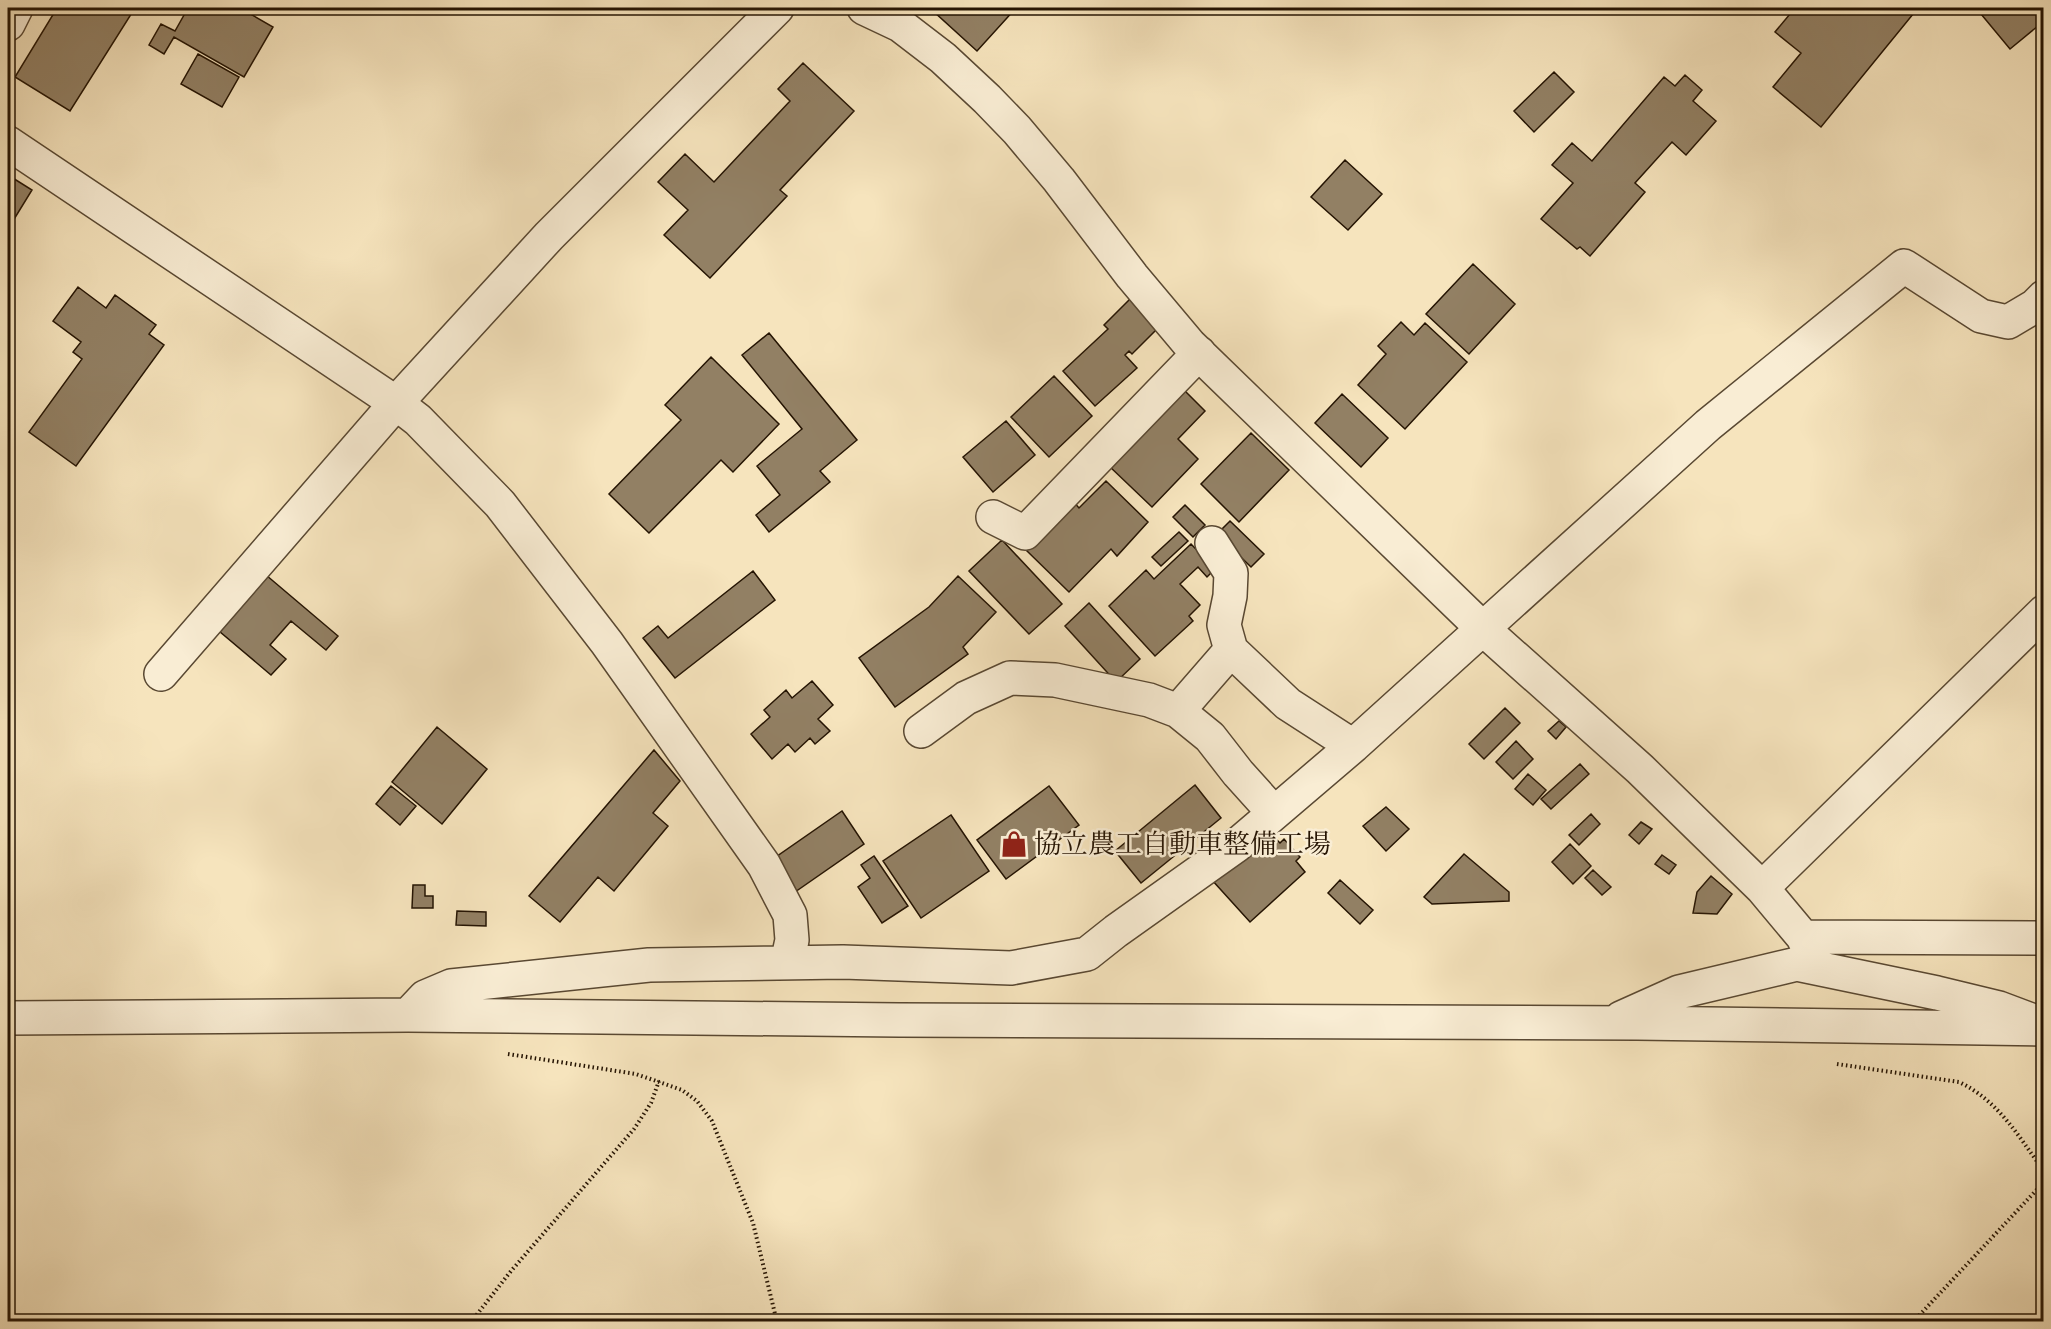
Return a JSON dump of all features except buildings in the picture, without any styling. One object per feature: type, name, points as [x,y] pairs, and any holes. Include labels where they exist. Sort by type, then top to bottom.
[{"type":"street","points":[[8,24],[16,8]]},
{"type":"street","points":[[160,674],[396,403],[549,236],[777,8]]},
{"type":"street","points":[[864,8],[900,25],[943,58],[1017,130],[1059,180],[1132,276],[1199,353],[1482,628],[1640,769],[1762,888],[1803,937],[1817,967]]},
{"type":"street","points":[[8,143],[396,403],[418,420],[500,504],[607,643],[764,865],[790,915],[792,940],[787,963]]},
{"type":"street","points":[[408,1015],[425,997],[451,986],[649,965],[843,962],[1011,968],[1088,954],[1116,931],[1237,845],[1353,746],[1708,425],[1904,266],[1981,316],[2008,322],[2035,306],[2043,297]]},
{"type":"street","points":[[993,518],[1024,533],[1199,353]]},
{"type":"street","points":[[1212,543],[1231,573],[1230,596],[1224,625],[1231,650],[1288,704],[1353,746]]},
{"type":"street","points":[[1762,888],[2043,612]]},
{"type":"street","points":[[1178,711],[1231,650]]},
{"type":"street","points":[[921,731],[966,698],[1010,678],[1055,680],[1149,700],[1178,711],[1210,737],[1274,813]]},
{"type":"street","points":[[1803,937],[2043,938]]},
{"type":"street","points":[[1611,1023],[1679,992],[1797,964],[1999,1008],[2043,1025]]},
{"type":"street","points":[[8,1018],[408,1015],[1611,1023],[2043,1029]]},
{"type":"path","points":[[502,1053],[636,1074],[682,1090],[697,1101],[712,1121],[753,1223],[777,1322]]},
{"type":"path","points":[[1832,1063],[1959,1082],[1976,1090],[1994,1105],[2043,1171]]},
{"type":"path","points":[[471,1322],[511,1270],[634,1129],[651,1103],[659,1081]]},
{"type":"path","points":[[1913,1322],[2043,1182]]},
{"type":"place","name":"協立農工自動車整備工場","points":[[1014,844]]}]
